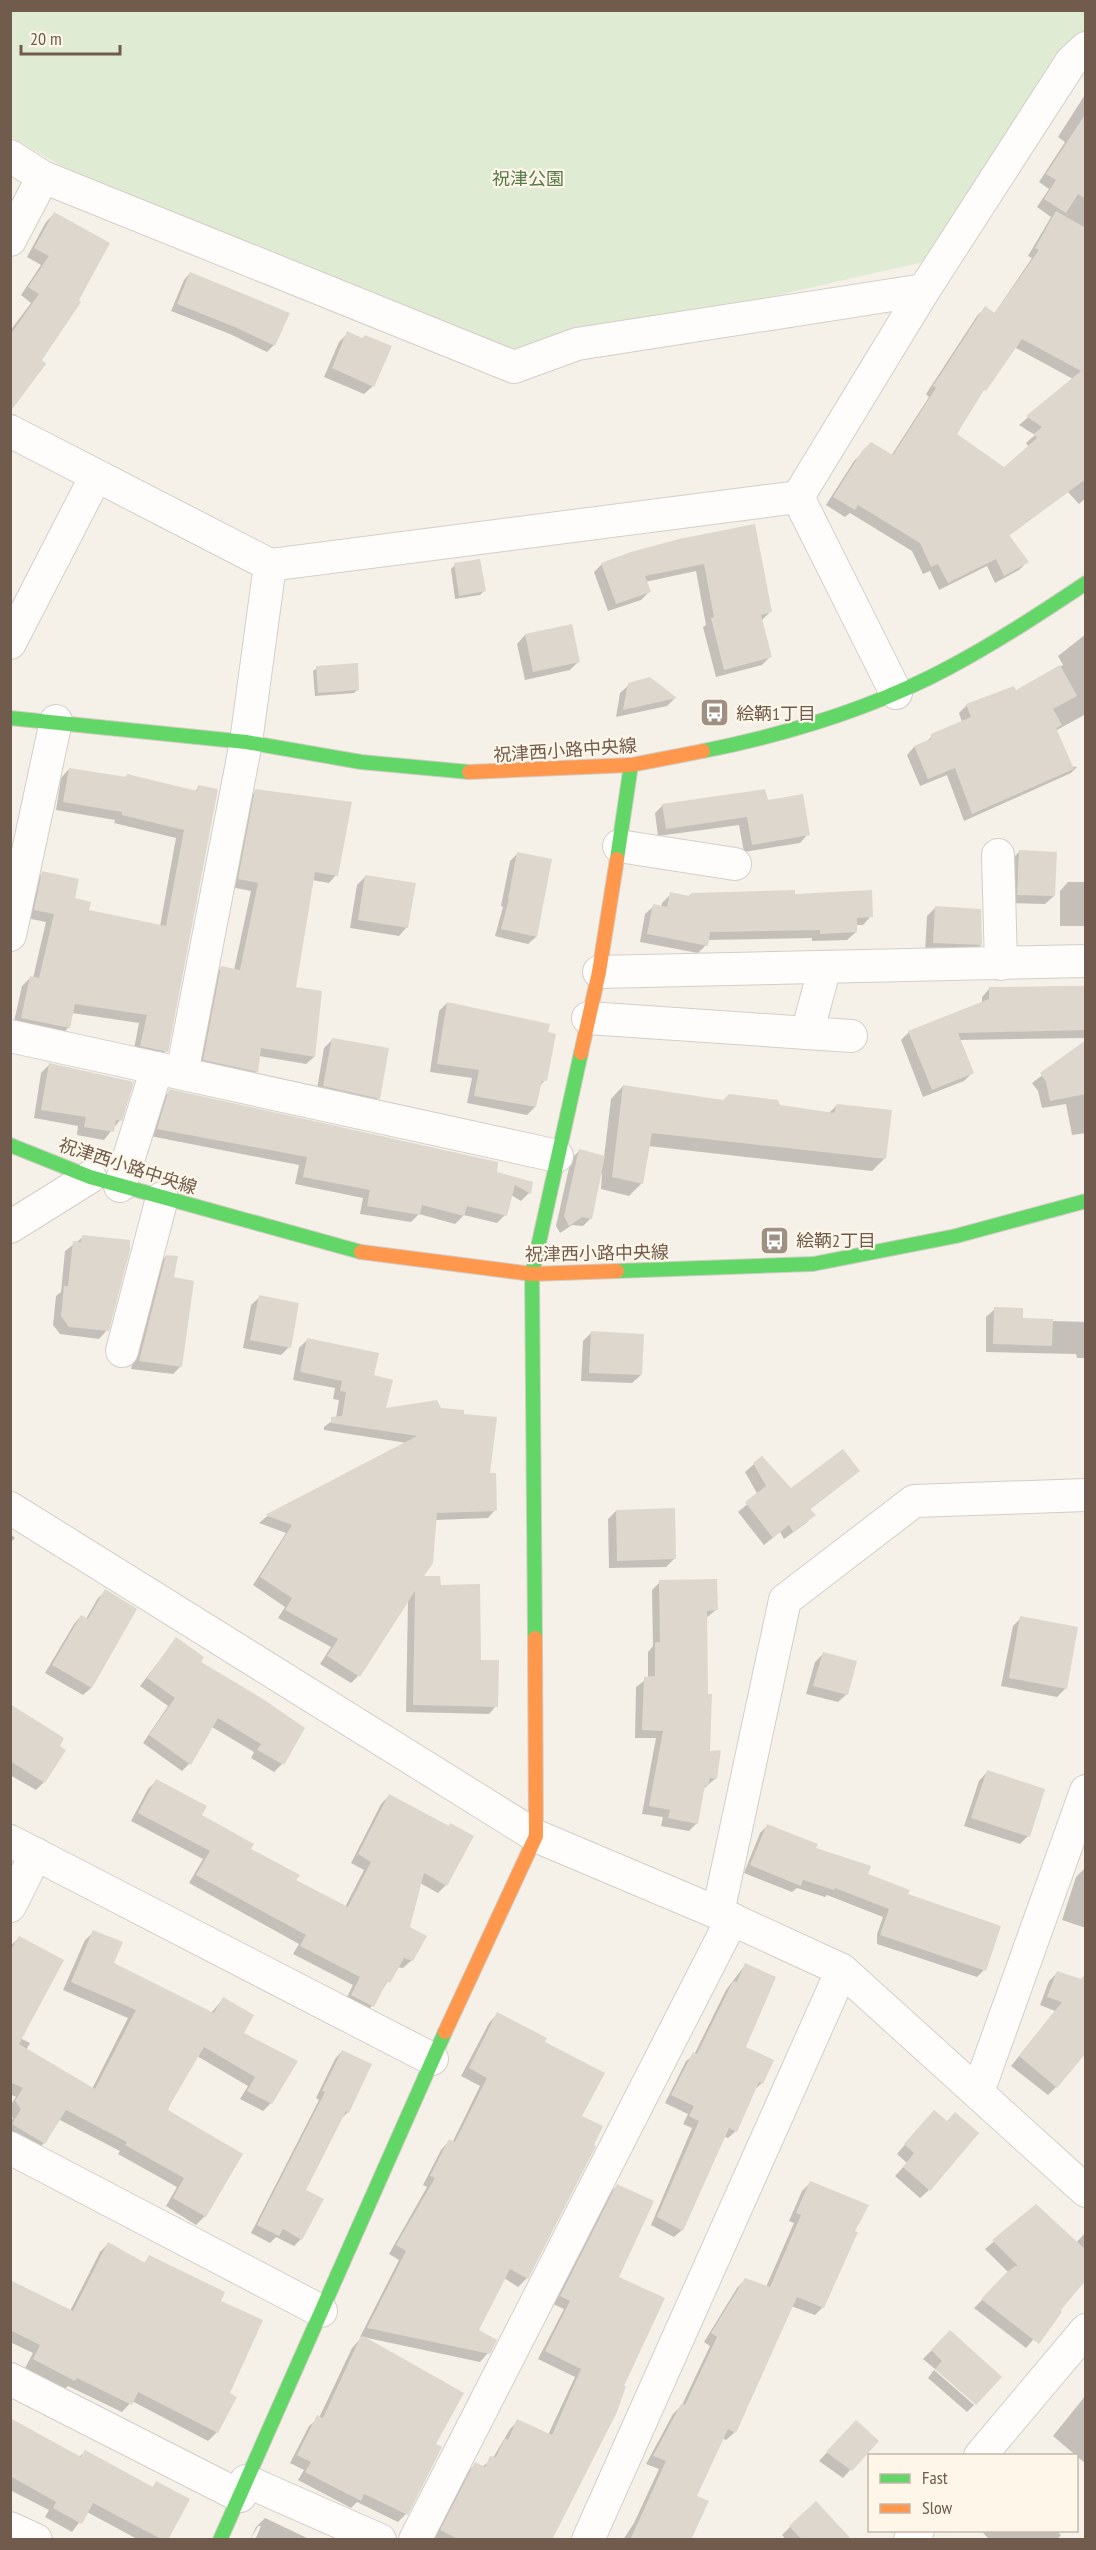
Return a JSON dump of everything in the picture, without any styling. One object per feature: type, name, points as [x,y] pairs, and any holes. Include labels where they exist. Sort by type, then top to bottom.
[{"type":"main road","name":"祝津西小路中央線","points":[[10,718],[246,742],[361,762],[478,773],[631,765],[748,742],[800,727],[896,693],[949,668],[1011,633],[1086,583]]},
{"type":"main road","points":[[220,2540],[432,2059],[536,1836],[532,1275],[599,972],[631,765]]},
{"type":"main road","name":"祝津西小路中央線","points":[[10,1145],[90,1177],[350,1250],[532,1275],[813,1264],[956,1236],[1086,1201]]},
{"type":"street","points":[[798,497],[924,290],[1071,62],[1086,48]]},
{"type":"street","points":[[10,156],[43,177],[514,367],[577,344],[924,290]]},
{"type":"street","points":[[10,240],[43,177]]},
{"type":"street","points":[[10,431],[270,565],[798,497]]},
{"type":"street","points":[[10,643],[96,476]]},
{"type":"street","points":[[798,497],[896,693]]},
{"type":"street","points":[[120,1186],[170,1071],[246,742],[270,565]]},
{"type":"street","points":[[10,935],[56,721]]},
{"type":"street","points":[[619,846],[735,864]]},
{"type":"street","points":[[998,855],[1001,964]]},
{"type":"street","points":[[599,972],[1086,961]]},
{"type":"street","points":[[807,1033],[825,967]]},
{"type":"street","points":[[588,1018],[851,1036]]},
{"type":"street","points":[[10,1035],[557,1156]]},
{"type":"street","points":[[10,1227],[90,1177]]},
{"type":"street","points":[[122,1351],[162,1197]]},
{"type":"street","points":[[415,2540],[725,1916],[784,1600],[914,1501],[1086,1495]]},
{"type":"street","points":[[10,1508],[536,1836],[725,1916],[842,1970],[1086,2190]]},
{"type":"street","points":[[978,2092],[1086,1791]]},
{"type":"street","points":[[10,1906],[23,1848],[432,2059]]},
{"type":"street","points":[[588,2540],[842,1970]]},
{"type":"street","points":[[10,2148],[321,2311]]},
{"type":"street","points":[[982,2454],[1086,2330]]},
{"type":"street","points":[[10,2379],[243,2488],[380,2540]]},
{"type":"street","points":[[10,2528],[36,2540]]},
{"type":"green space","name":"祝津公園","points":[[11,11],[1085,11],[1085,33],[932,260],[512,352],[84,179],[11,137]]},
{"type":"building","points":[[1086,113],[1086,199],[1078,194],[1066,213],[1044,199],[1056,180],[1046,174]]},
{"type":"building","points":[[1056,211],[1086,228],[1086,479],[1009,535],[1029,562],[1004,576],[996,559],[948,583],[938,564],[931,567],[920,543],[858,505],[855,510],[833,497],[862,451],[871,442],[893,455],[936,388],[933,386],[985,306],[995,313],[1039,250],[1035,248]],"holes":[[[1022,339],[1081,371],[1026,416],[1042,427],[1034,434],[1037,438],[1004,467],[957,434],[984,390],[986,391]]]},
{"type":"building","points":[[54,212],[110,243],[79,300],[81,302],[42,360],[46,364],[10,412],[10,335],[39,294],[28,287],[49,256],[34,248]]},
{"type":"building","points":[[190,272],[290,313],[275,346],[177,304]]},
{"type":"building","points":[[347,331],[362,338],[365,335],[392,346],[374,387],[332,368]]},
{"type":"building","points":[[755,524],[772,612],[761,615],[772,657],[724,670],[711,618],[714,617],[704,564],[645,576],[651,592],[616,604],[601,563],[679,539]]},
{"type":"building","points":[[480,559],[486,591],[459,596],[454,563]]},
{"type":"building","points":[[572,624],[580,662],[533,672],[525,634]]},
{"type":"building","points":[[358,663],[359,690],[318,693],[316,666]]},
{"type":"building","points":[[1060,665],[1077,696],[1053,709],[1062,725],[1056,728],[1074,769],[972,814],[955,768],[928,779],[914,746],[931,739],[931,734],[971,717],[966,704],[1014,686],[1016,690]]},
{"type":"building","points":[[650,677],[677,698],[623,710],[628,683]]},
{"type":"building","points":[[69,768],[126,777],[127,774],[197,791],[198,785],[218,789],[168,1052],[140,1046],[147,1015],[75,1004],[70,1028],[21,1018],[30,976],[39,978],[54,914],[34,910],[42,871],[79,879],[75,898],[91,902],[89,910],[166,926],[184,830],[122,815],[122,812],[63,802]]},
{"type":"building","points":[[255,789],[352,802],[338,876],[315,872],[296,987],[322,991],[315,1057],[261,1048],[258,1072],[203,1060],[221,966],[240,970],[258,883],[238,879]]},
{"type":"building","points":[[765,789],[768,800],[803,794],[810,835],[752,845],[747,817],[666,829],[662,804]]},
{"type":"building","points":[[1019,850],[1057,852],[1055,896],[1017,895]]},
{"type":"building","points":[[517,852],[552,859],[537,937],[501,929]]},
{"type":"building","points":[[365,875],[416,883],[408,928],[358,920]]},
{"type":"building","points":[[795,890],[795,894],[872,890],[873,917],[857,918],[857,932],[820,934],[820,930],[710,932],[708,946],[647,934],[653,904],[667,907],[670,892],[690,896],[691,893]]},
{"type":"building","points":[[935,906],[981,909],[982,945],[933,943]]},
{"type":"building","points":[[1086,986],[1086,1030],[958,1033],[974,1073],[932,1090],[908,1031],[989,999],[989,987]]},
{"type":"building","points":[[447,1002],[550,1024],[548,1032],[556,1034],[547,1081],[542,1081],[536,1107],[474,1096],[479,1070],[437,1064]]},
{"type":"building","points":[[332,1038],[389,1048],[380,1099],[323,1086]]},
{"type":"building","points":[[1086,1040],[1086,1094],[1050,1101],[1046,1082],[1040,1073]]},
{"type":"building","points":[[49,1063],[134,1082],[122,1121],[116,1120],[114,1132],[84,1127],[86,1117],[41,1110]]},
{"type":"building","points":[[623,1085],[723,1100],[729,1094],[778,1100],[780,1105],[834,1113],[837,1104],[892,1110],[886,1159],[652,1133],[643,1184],[612,1177]]},
{"type":"building","points":[[169,1089],[498,1162],[497,1172],[533,1182],[531,1194],[515,1185],[507,1216],[467,1206],[464,1216],[422,1205],[420,1215],[367,1206],[370,1190],[303,1177],[307,1157],[157,1129]]},
{"type":"building","points":[[579,1149],[605,1156],[592,1219],[582,1217],[569,1226],[564,1216]]},
{"type":"building","points":[[82,1235],[130,1240],[130,1250],[109,1331],[69,1327],[61,1316],[64,1286],[68,1286],[73,1241],[81,1242]]},
{"type":"building","points":[[166,1255],[178,1256],[174,1277],[194,1281],[182,1367],[139,1361]]},
{"type":"building","points":[[259,1295],[299,1303],[291,1348],[250,1340]]},
{"type":"building","points":[[994,1307],[1023,1308],[1023,1318],[1053,1319],[1052,1346],[993,1344]]},
{"type":"building","points":[[591,1331],[644,1334],[642,1375],[589,1373]]},
{"type":"building","points":[[307,1338],[379,1353],[374,1375],[393,1380],[386,1408],[437,1400],[441,1408],[464,1410],[464,1414],[497,1417],[490,1473],[496,1473],[497,1511],[437,1513],[433,1563],[424,1576],[440,1576],[441,1585],[480,1584],[481,1660],[499,1660],[498,1707],[413,1705],[415,1591],[360,1677],[327,1656],[338,1639],[285,1610],[292,1598],[260,1577],[292,1525],[265,1515],[417,1436],[331,1423],[331,1417],[342,1416],[346,1392],[340,1391],[342,1381],[300,1372]]},
{"type":"building","points":[[843,1449],[860,1471],[810,1509],[816,1515],[793,1532],[789,1525],[773,1538],[745,1502],[766,1486],[753,1463],[762,1456],[791,1488]]},
{"type":"building","points":[[675,1508],[676,1559],[617,1561],[616,1510]]},
{"type":"building","points":[[717,1579],[718,1610],[707,1611],[708,1694],[712,1694],[710,1751],[721,1750],[717,1779],[710,1778],[708,1786],[705,1785],[698,1824],[668,1818],[670,1810],[649,1806],[663,1731],[642,1730],[644,1677],[655,1676],[655,1643],[660,1642],[659,1580]]},
{"type":"building","points":[[105,1589],[137,1609],[92,1688],[52,1665],[81,1615],[88,1619]]},
{"type":"building","points":[[1020,1616],[1078,1627],[1067,1689],[1009,1678]]},
{"type":"building","points":[[176,1637],[204,1657],[201,1662],[263,1699],[305,1728],[284,1765],[257,1750],[261,1744],[218,1718],[191,1765],[149,1735],[175,1698],[147,1678]]},
{"type":"building","points":[[823,1652],[857,1661],[848,1695],[813,1686]]},
{"type":"building","points":[[10,1704],[64,1738],[60,1746],[66,1750],[45,1783],[10,1761]]},
{"type":"building","points":[[987,1770],[1045,1789],[1030,1837],[971,1818]]},
{"type":"building","points":[[156,1779],[207,1806],[202,1815],[254,1844],[251,1849],[300,1875],[296,1880],[348,1907],[371,1862],[358,1854],[389,1794],[449,1826],[450,1823],[474,1836],[447,1886],[424,1873],[410,1927],[427,1936],[413,1961],[404,1958],[390,1983],[387,1981],[374,2007],[351,1995],[360,1977],[300,1946],[306,1935],[196,1875],[210,1851],[138,1813]]},
{"type":"building","points":[[767,1824],[818,1844],[816,1848],[871,1866],[868,1874],[910,1890],[908,1894],[1001,1926],[986,1971],[880,1935],[889,1909],[835,1888],[834,1890],[803,1880],[801,1886],[750,1865]]},
{"type":"building","points":[[93,1930],[123,1942],[114,1963],[214,2013],[223,1997],[254,2015],[244,2033],[298,2061],[272,2104],[247,2091],[255,2077],[204,2047],[168,2110],[243,2154],[206,2217],[173,2198],[184,2178],[125,2145],[127,2142],[66,2110],[45,2144],[12,2124],[21,2109],[15,2101],[23,2088],[10,2082],[10,1951],[19,1936],[64,1960],[19,2044],[95,2089],[136,2010],[71,1982]]},
{"type":"building","points":[[745,1963],[776,1977],[746,2047],[774,2060],[763,2084],[759,2082],[737,2132],[729,2128],[683,2231],[657,2217],[699,2121],[689,2116],[694,2106],[671,2095],[693,2052],[697,2054],[733,1981],[737,1982]]},
{"type":"building","points":[[1057,1971],[1081,1979],[1086,1974],[1086,2053],[1057,2088],[1019,2056],[1062,2002],[1047,1997]]},
{"type":"building","points":[[497,2012],[547,2038],[545,2042],[605,2073],[582,2116],[603,2126],[594,2145],[596,2146],[528,2279],[510,2269],[479,2330],[497,2340],[490,2354],[367,2328],[406,2251],[396,2245],[435,2178],[430,2176],[449,2139],[455,2142],[487,2078],[469,2068]]},
{"type":"building","points":[[342,2050],[372,2064],[349,2113],[346,2111],[306,2190],[324,2199],[302,2240],[283,2229],[279,2236],[257,2225],[325,2092],[322,2091]]},
{"type":"building","points":[[934,2110],[947,2121],[955,2112],[979,2133],[930,2191],[903,2167],[914,2153],[904,2144]]},
{"type":"building","points":[[810,2181],[869,2205],[855,2231],[858,2232],[824,2308],[797,2297],[736,2433],[728,2429],[697,2496],[709,2501],[691,2540],[630,2540],[666,2461],[653,2456],[681,2404],[685,2405],[717,2337],[711,2333],[745,2278],[770,2287],[801,2215],[796,2213]]},
{"type":"building","points":[[617,2184],[654,2201],[619,2277],[665,2298],[624,2386],[626,2386],[617,2412],[552,2540],[460,2540],[440,2530],[475,2462],[485,2467],[490,2456],[496,2457],[505,2438],[508,2440],[517,2419],[552,2435],[581,2369],[545,2351],[570,2301],[560,2296]]},
{"type":"building","points":[[1036,2204],[1086,2250],[1086,2280],[1061,2310],[1062,2312],[1039,2344],[981,2299],[1006,2273],[1018,2266],[992,2240]]},
{"type":"building","points":[[108,2242],[145,2263],[149,2255],[225,2292],[221,2301],[263,2320],[230,2393],[237,2397],[218,2433],[138,2392],[132,2405],[77,2378],[75,2381],[33,2359],[40,2345],[10,2330],[10,2280],[73,2311]]},
{"type":"building","points":[[950,2330],[1002,2377],[976,2405],[935,2369],[942,2361],[931,2350]]},
{"type":"building","points":[[363,2336],[464,2393],[436,2444],[442,2447],[408,2515],[364,2494],[361,2501],[305,2472],[311,2462],[297,2455],[317,2415],[323,2418],[360,2338]]},
{"type":"building","points":[[10,2418],[81,2457],[85,2450],[153,2487],[156,2481],[190,2499],[168,2540],[163,2540],[93,2503],[82,2524],[53,2508],[56,2502],[10,2476]]},
{"type":"building","points":[[856,2420],[879,2441],[852,2471],[826,2452]]},
{"type":"building","points":[[816,2501],[852,2540],[802,2540],[789,2526]]},
{"type":"traffic: fast","points":[[703,751],[830,718],[921,682],[985,648],[1086,583]]},
{"type":"traffic: fast","points":[[10,718],[246,742],[361,762],[469,772]]},
{"type":"traffic: fast","points":[[617,859],[631,765]]},
{"type":"traffic: fast","points":[[535,1638],[532,1274],[581,1053]]},
{"type":"traffic: fast","points":[[10,1145],[90,1177],[361,1252]]},
{"type":"traffic: fast","points":[[617,1271],[813,1264],[956,1236],[1086,1201]]},
{"type":"traffic: fast","points":[[220,2540],[445,2032]]},
{"type":"traffic: slow","points":[[469,772],[631,765],[703,751]]},
{"type":"traffic: slow","points":[[581,1053],[599,972],[617,859]]},
{"type":"traffic: slow","points":[[361,1252],[532,1274],[617,1271]]},
{"type":"traffic: slow","points":[[445,2032],[536,1836],[535,1638]]},
{"type":"place","name":"絵鞆1丁目","points":[[715,713]]},
{"type":"place","name":"絵鞆2丁目","points":[[775,1240]]}]
